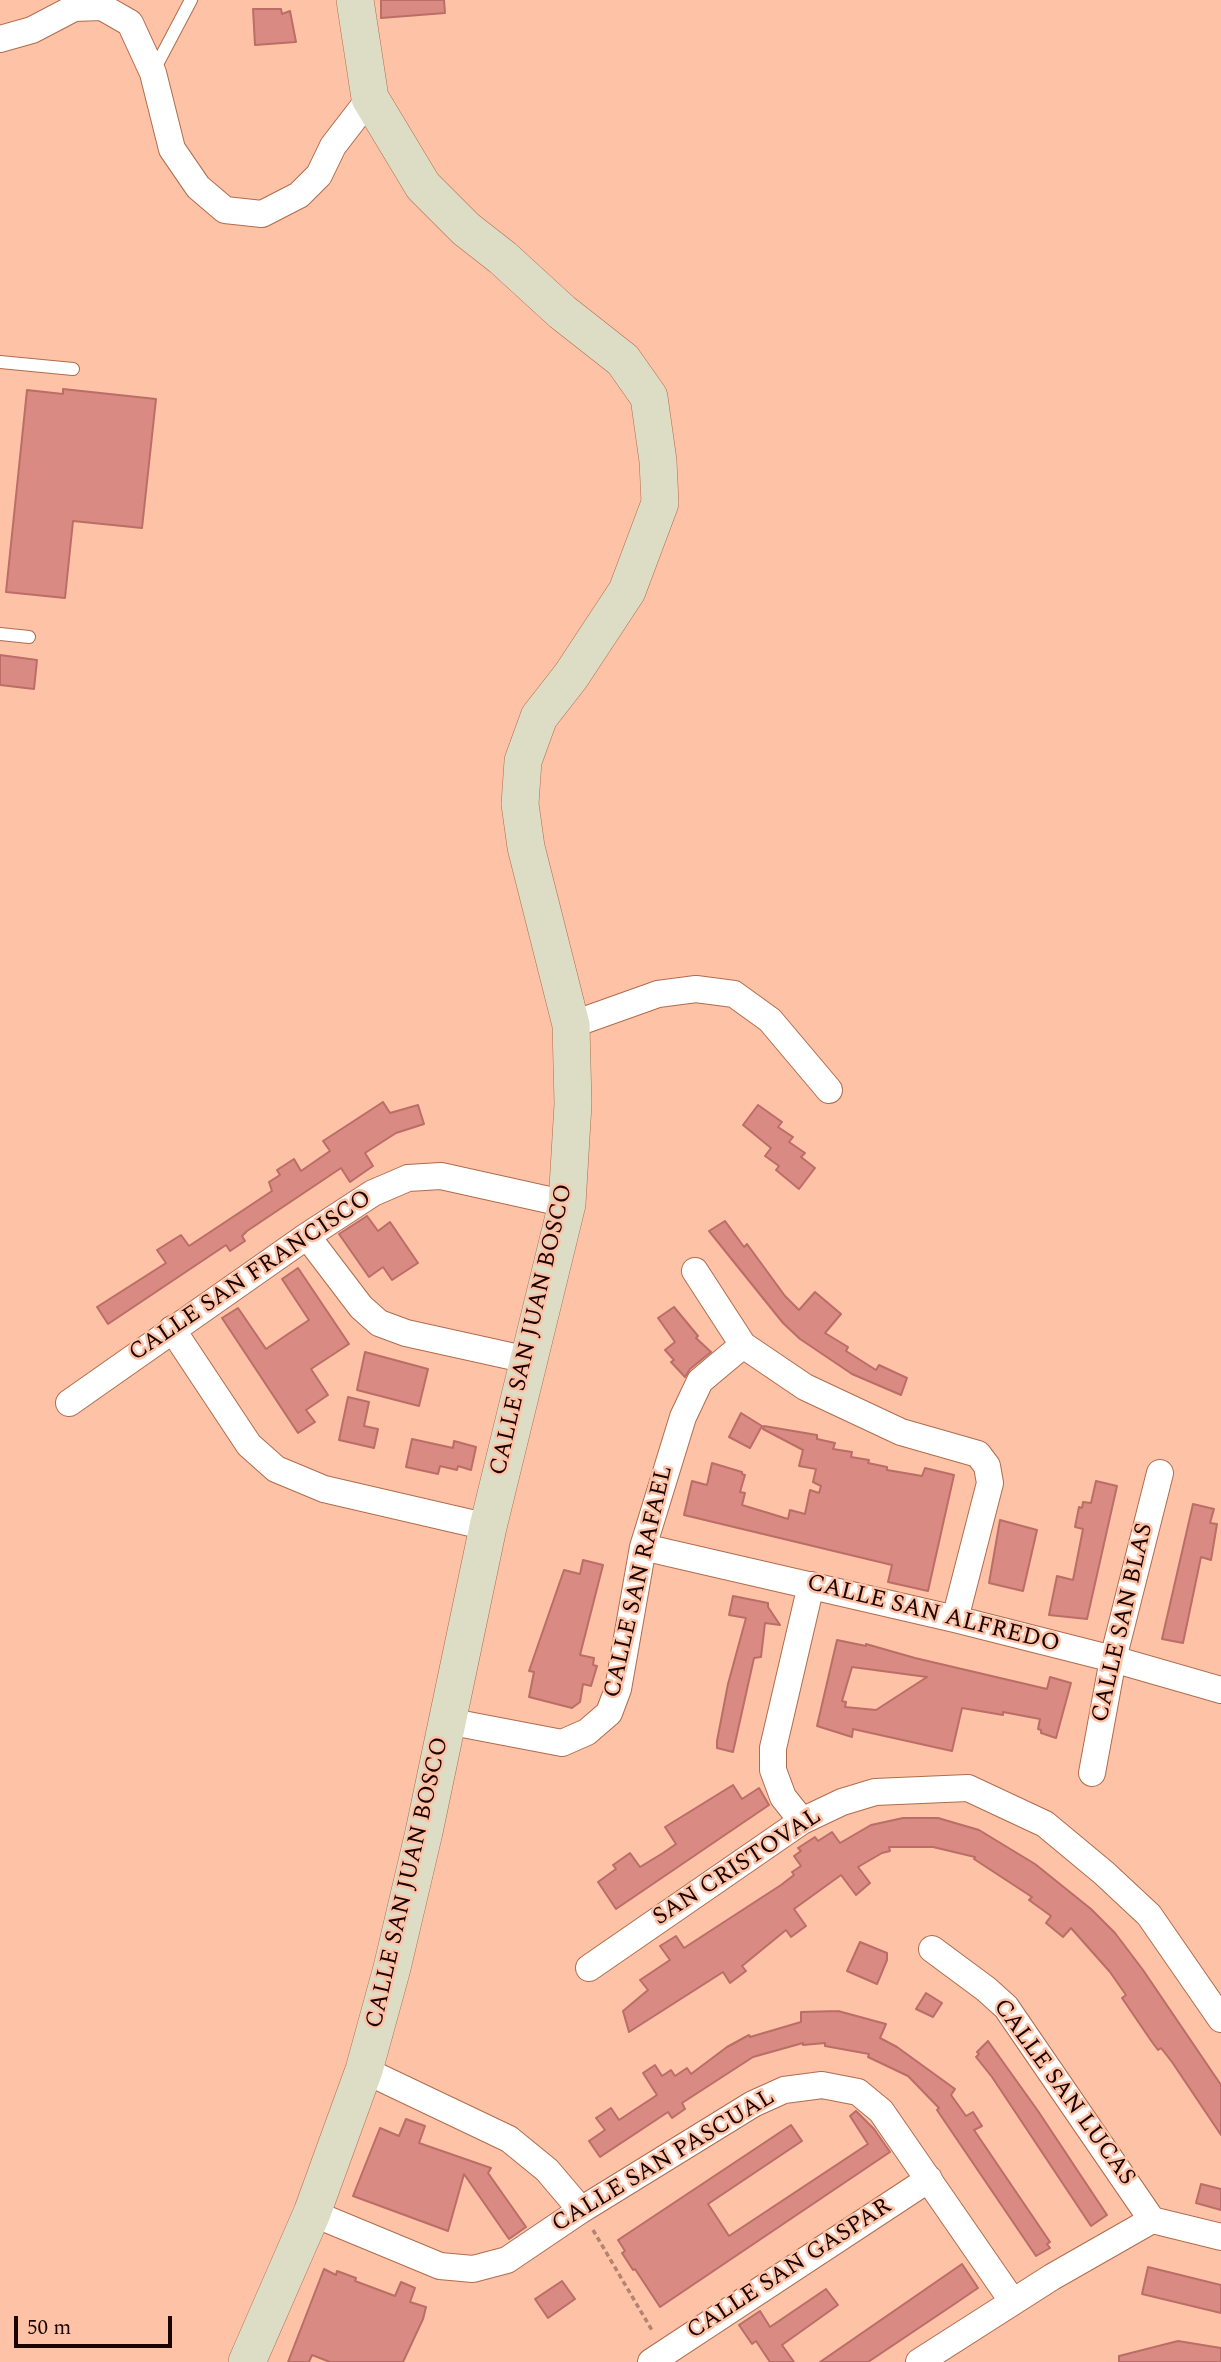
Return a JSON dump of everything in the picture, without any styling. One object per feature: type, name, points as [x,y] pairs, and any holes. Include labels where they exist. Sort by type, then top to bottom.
[{"type":"street","name":"CALLE SAN JUAN BOSCO","points":[[247,2362],[313,2213],[363,2070],[392,1968],[488,1527],[567,1204],[573,1104],[571,1025],[526,847],[520,804],[523,761],[539,717],[571,676],[627,591],[660,503],[658,461],[649,397],[623,360],[562,312],[503,258],[466,229],[423,186],[370,98],[355,0]]},
{"type":"street","points":[[0,39],[33,30],[74,8],[102,7],[130,23],[153,73],[172,149],[198,187],[225,209],[262,214],[299,195],[319,175],[333,146],[370,98]]},
{"type":"street","points":[[571,1025],[658,994],[696,989],[734,995],[770,1020],[829,1090]]},
{"type":"street","name":"CALLE SAN FRANCISCO","points":[[68,1403],[307,1236],[373,1193],[408,1178],[441,1176],[567,1204]]},
{"type":"street","points":[[307,1236],[361,1307],[379,1323],[406,1333],[528,1360]]},
{"type":"street","points":[[695,1271],[743,1345],[805,1387],[901,1432],[978,1454],[987,1466],[990,1482],[955,1619]]},
{"type":"street","points":[[172,1329],[249,1445],[276,1469],[324,1489],[488,1527]]},
{"type":"street","name":"CALLE SAN RAFAEL","points":[[447,1721],[562,1743],[587,1732],[609,1713],[618,1689],[643,1547],[683,1417],[700,1381],[743,1345]]},
{"type":"street","name":"CALLE SAN BLAS","points":[[1091,1773],[1113,1659],[1160,1474]]},
{"type":"street","name":"CALLE SAN ALFREDO","points":[[643,1547],[955,1619],[1221,1690]]},
{"type":"street","points":[[802,1821],[783,1797],[773,1770],[774,1748],[811,1585]]},
{"type":"street","name":"SAN CRISTOVAL","points":[[589,1969],[802,1821],[842,1802],[875,1792],[968,1788],[1045,1824],[1104,1873],[1149,1915],[1221,2019]]},
{"type":"street","name":"CALLE SAN LUCAS","points":[[932,1949],[1006,2007],[1153,2220]]},
{"type":"street","points":[[363,2070],[509,2139],[547,2170],[581,2210]]},
{"type":"street","name":"CALLE SAN PASCUAL","points":[[313,2213],[440,2266],[473,2269],[507,2260],[581,2210],[753,2104],[784,2090],[822,2085],[858,2092],[881,2111],[1013,2302]]},
{"type":"street","name":"CALLE SAN GASPAR","points":[[662,2359],[929,2179]]},
{"type":"street","points":[[919,2362],[1013,2302],[1153,2220],[1221,2237]]},
{"type":"lane","points":[[153,73],[191,0]]},
{"type":"lane","points":[[0,362],[73,369]]},
{"type":"lane","points":[[0,634],[29,637]]},
{"type":"path","points":[[581,2210],[662,2359]]},
{"type":"building","points":[[381,0],[444,0],[445,13],[381,18]]},
{"type":"building","points":[[253,9],[281,9],[282,14],[290,11],[296,42],[255,45]]},
{"type":"building","points":[[63,389],[156,399],[142,528],[73,521],[65,598],[6,592],[27,390],[63,394]]},
{"type":"building","points":[[0,655],[37,660],[34,689],[0,685]]},
{"type":"building","points":[[383,1102],[390,1113],[418,1105],[424,1124],[396,1133],[365,1153],[373,1166],[350,1182],[341,1168],[247,1231],[242,1236],[245,1241],[230,1251],[226,1245],[108,1324],[97,1307],[166,1263],[157,1250],[181,1235],[189,1246],[272,1191],[269,1182],[280,1175],[277,1170],[294,1159],[301,1171],[330,1151],[323,1141]]},
{"type":"building","points":[[758,1105],[782,1122],[778,1127],[793,1137],[789,1142],[805,1153],[801,1157],[815,1168],[799,1189],[776,1170],[779,1166],[765,1156],[771,1148],[743,1125]]},
{"type":"building","points":[[367,1216],[378,1231],[390,1222],[418,1263],[392,1280],[383,1267],[369,1277],[339,1234]]},
{"type":"building","points":[[725,1221],[744,1247],[747,1244],[785,1296],[799,1310],[815,1292],[841,1314],[825,1333],[848,1347],[846,1351],[876,1370],[879,1365],[907,1378],[901,1395],[852,1374],[800,1339],[783,1323],[709,1231]]},
{"type":"building","points":[[298,1268],[349,1344],[311,1369],[328,1395],[306,1410],[315,1422],[298,1433],[222,1318],[238,1308],[266,1349],[309,1320],[282,1279]]},
{"type":"building","points":[[674,1307],[698,1336],[696,1338],[711,1352],[690,1369],[685,1377],[671,1362],[674,1360],[665,1350],[675,1342],[658,1318]]},
{"type":"building","points":[[365,1352],[428,1369],[419,1406],[357,1390]]},
{"type":"building","points":[[348,1397],[369,1402],[364,1426],[378,1429],[374,1448],[339,1440]]},
{"type":"building","points":[[741,1413],[762,1426],[750,1448],[729,1437]]},
{"type":"building","points":[[764,1426],[817,1435],[817,1439],[835,1443],[833,1449],[852,1452],[851,1457],[869,1460],[868,1463],[887,1467],[887,1470],[922,1476],[925,1468],[954,1475],[928,1591],[888,1582],[892,1565],[684,1515],[692,1481],[707,1485],[712,1463],[745,1475],[740,1492],[745,1493],[742,1505],[788,1519],[790,1510],[805,1514],[810,1490],[819,1493],[821,1486],[813,1482],[816,1469],[799,1466],[803,1450],[763,1429]]},
{"type":"building","points":[[412,1439],[453,1448],[454,1441],[476,1447],[471,1470],[458,1466],[457,1470],[440,1466],[438,1474],[406,1467]]},
{"type":"building","points":[[1096,1481],[1117,1486],[1087,1619],[1049,1615],[1057,1576],[1073,1580],[1083,1529],[1075,1527],[1079,1507],[1082,1508],[1083,1502],[1091,1503]]},
{"type":"building","points":[[1193,1504],[1214,1509],[1210,1523],[1217,1524],[1211,1560],[1201,1557],[1183,1643],[1162,1639]]},
{"type":"building","points":[[1000,1520],[1037,1530],[1023,1591],[989,1583]]},
{"type":"building","points":[[583,1560],[603,1565],[580,1655],[594,1658],[593,1665],[597,1666],[591,1686],[583,1684],[580,1702],[572,1708],[529,1697],[534,1672],[529,1671],[564,1570],[580,1574]]},
{"type":"building","points":[[733,1596],[768,1603],[780,1625],[765,1623],[761,1657],[754,1658],[733,1752],[717,1748],[717,1741],[728,1684],[746,1618],[729,1615]]},
{"type":"building","points":[[837,1640],[866,1644],[1047,1689],[1050,1677],[1071,1683],[1056,1738],[1041,1733],[1038,1729],[1040,1719],[962,1708],[952,1751],[853,1729],[852,1737],[817,1726]],"holes":[[[852,1667],[927,1677],[876,1710],[845,1707],[846,1702],[842,1701]]]},
{"type":"building","points":[[733,1785],[742,1799],[759,1788],[769,1805],[616,1909],[598,1882],[616,1869],[613,1865],[630,1853],[640,1867],[663,1853],[676,1844],[665,1827]]},
{"type":"building","points":[[903,1818],[938,1818],[979,1830],[1035,1864],[1091,1909],[1115,1933],[1143,1970],[1221,2085],[1221,2135],[1172,2062],[1161,2048],[1158,2050],[1122,1998],[1126,1995],[1110,1972],[1071,1928],[1063,1937],[1046,1923],[1051,1916],[1029,1900],[1032,1897],[974,1859],[975,1857],[933,1847],[889,1847],[890,1851],[858,1867],[870,1883],[856,1895],[841,1875],[794,1909],[806,1926],[791,1937],[786,1930],[742,1966],[746,1971],[730,1983],[723,1972],[629,2032],[623,2011],[648,1990],[640,1980],[670,1960],[660,1946],[676,1936],[684,1948],[781,1885],[801,1866],[794,1856],[801,1851],[798,1848],[815,1837],[818,1841],[832,1832],[840,1843],[871,1825]]},
{"type":"building","points":[[860,1942],[887,1953],[887,1960],[877,1984],[847,1971]]},
{"type":"building","points":[[926,1993],[942,2003],[933,2017],[916,2009]]},
{"type":"building","points":[[838,2011],[886,2024],[880,2038],[897,2047],[955,2089],[951,2095],[966,2116],[973,2112],[982,2126],[974,2130],[1050,2242],[1047,2244],[1050,2248],[1036,2256],[937,2110],[939,2108],[908,2076],[868,2057],[869,2054],[825,2046],[825,2043],[803,2043],[753,2057],[682,2103],[685,2109],[672,2118],[668,2112],[600,2157],[589,2141],[605,2130],[596,2118],[611,2108],[619,2120],[657,2095],[643,2073],[655,2065],[662,2076],[671,2070],[675,2076],[687,2068],[691,2074],[727,2047],[749,2035],[750,2037],[801,2022],[801,2012]]},
{"type":"building","points":[[988,2041],[1107,2215],[1091,2226],[976,2057],[979,2054],[977,2052]]},
{"type":"building","points":[[856,2111],[874,2129],[890,2152],[660,2307],[622,2253],[625,2251],[618,2240],[791,2125],[802,2141],[708,2204],[729,2236],[868,2144],[850,2116]]},
{"type":"building","points":[[406,2119],[425,2126],[419,2143],[491,2168],[488,2173],[526,2227],[509,2239],[464,2174],[448,2231],[353,2196],[380,2128],[399,2136]]},
{"type":"building","points":[[1201,2184],[1221,2189],[1221,2210],[1196,2203]]},
{"type":"building","points":[[962,2264],[978,2288],[868,2362],[820,2362]]},
{"type":"building","points":[[1148,2267],[1221,2285],[1221,2313],[1142,2294]]},
{"type":"building","points":[[324,2269],[336,2275],[337,2271],[356,2278],[355,2281],[395,2296],[401,2282],[415,2288],[410,2302],[426,2307],[403,2362],[330,2362],[312,2355],[309,2362],[288,2362]]},
{"type":"building","points":[[562,2281],[575,2299],[548,2318],[535,2299]]},
{"type":"building","points":[[826,2289],[838,2305],[782,2345],[794,2362],[770,2362],[756,2341],[752,2344],[739,2325],[760,2311],[770,2327]]},
{"type":"building","points":[[1178,2341],[1221,2348],[1221,2362],[1119,2362],[1119,2356]]}]
